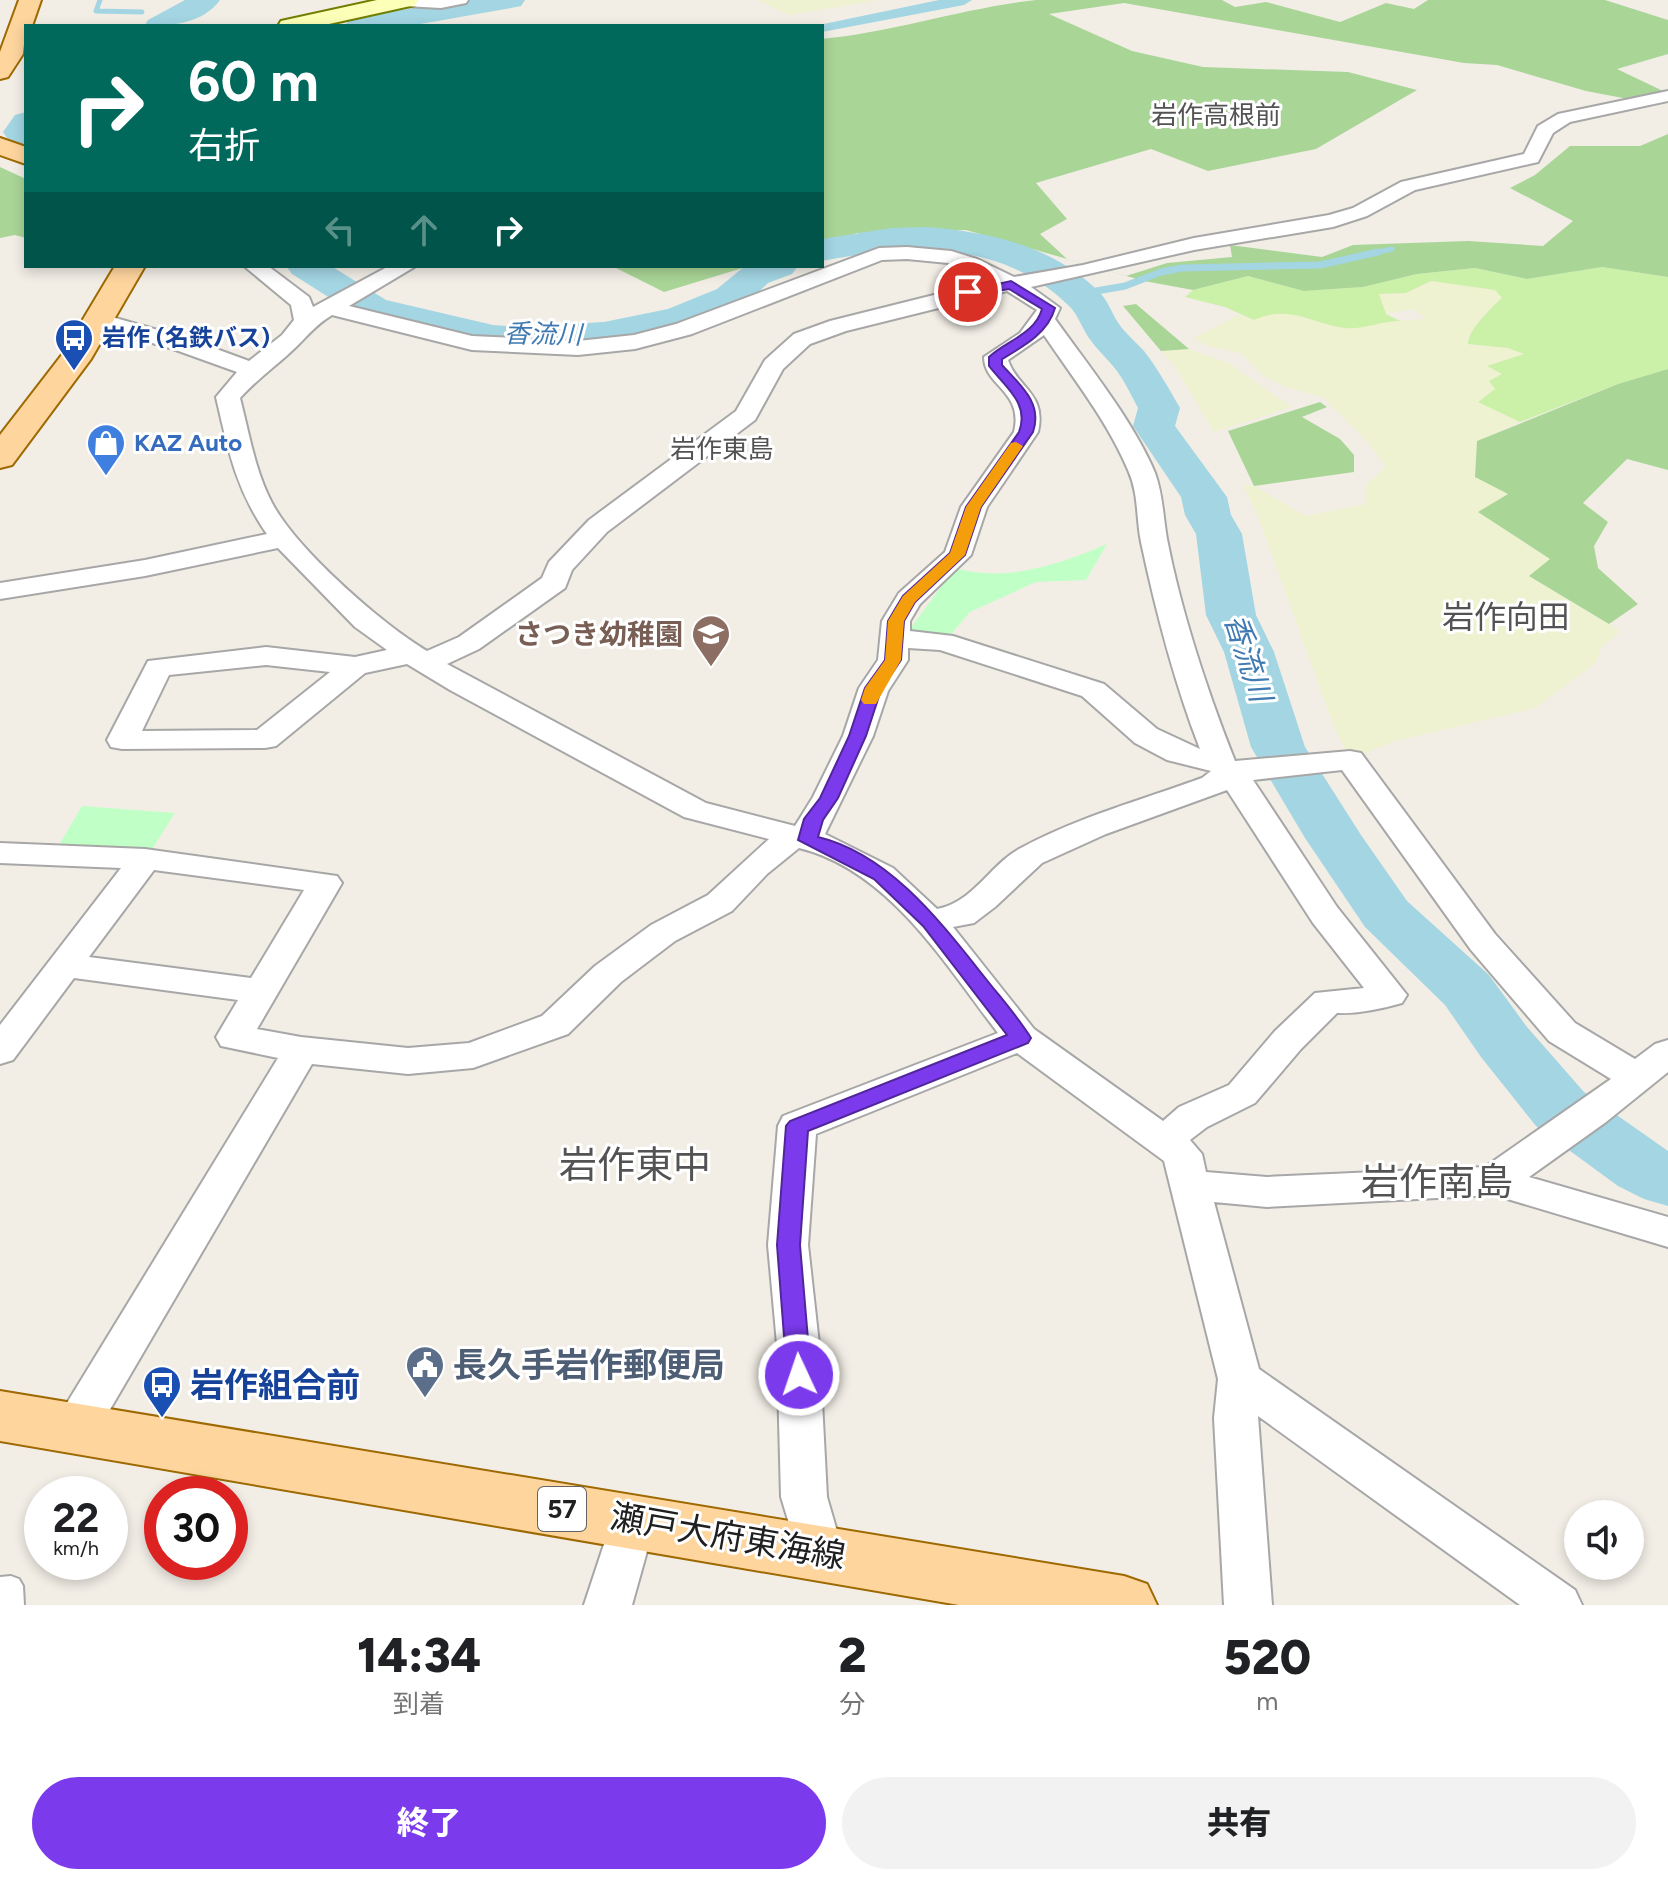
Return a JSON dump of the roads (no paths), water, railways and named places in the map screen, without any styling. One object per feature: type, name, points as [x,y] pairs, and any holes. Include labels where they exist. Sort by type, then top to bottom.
[{"type":"main road","points":[[9,59],[30,0]]},
{"type":"main road","points":[[298,24],[406,0]]},
{"type":"main road","points":[[0,146],[24,155]]},
{"type":"main road","points":[[0,458],[75,359],[129,268]]},
{"type":"main road","name":"瀬戸大府東海線","points":[[0,1416],[633,1519],[1124,1605]]},
{"type":"street","points":[[406,0],[441,3],[460,0]]},
{"type":"street","points":[[355,666],[265,739],[122,740],[158,667],[266,656],[355,666],[418,658],[469,643],[555,582],[559,568],[598,526],[746,415],[773,365],[802,339],[838,326],[968,292],[1081,271],[1194,244],[1333,221],[1360,212],[1408,186],[1531,158],[1545,130],[1564,118],[1668,96]]},
{"type":"street","points":[[0,853],[145,859],[325,883],[234,1037],[301,1050],[408,1061],[473,1055],[555,1025],[608,974],[663,933],[720,903],[800,838],[829,798],[858,736],[874,688],[883,680],[893,660],[896,621],[909,599],[957,555],[974,507],[1026,432],[1030,420],[1027,402],[996,366],[996,357],[1025,340],[1045,320],[1049,308],[993,271],[953,257],[911,252],[879,254],[684,329],[635,342],[578,348],[472,343],[328,306]]},
{"type":"street","points":[[258,268],[301,302],[305,321]]},
{"type":"street","points":[[401,268],[305,321],[290,340],[252,370],[228,397],[248,478],[261,507],[284,539],[365,621],[418,658],[575,748],[695,810],[824,844],[881,875],[930,921],[1021,1038],[1182,1154],[1240,1379],[1236,1418],[1248,1605]]},
{"type":"street","points":[[98,320],[252,370]]},
{"type":"street","points":[[1045,320],[1105,407],[1141,470],[1150,497],[1154,539],[1194,695],[1224,768],[1241,786],[1325,915],[1389,995],[1354,1002],[1328,1001],[1288,1040],[1242,1094],[1193,1117],[1164,1141]]},
{"type":"street","points":[[0,591],[145,568],[284,539]]},
{"type":"street","points":[[895,638],[943,642],[1093,690],[1146,736],[1178,753],[1224,768],[1350,760],[1483,942],[1562,1032],[1638,1078]]},
{"type":"street","points":[[930,921],[962,915],[983,900],[1030,856],[1095,827],[1213,785],[1224,768]]},
{"type":"street","points":[[0,1051],[145,859]]},
{"type":"street","points":[[65,965],[261,991]]},
{"type":"street","points":[[819,1552],[804,1497],[798,1344],[788,1245],[797,1126],[1021,1038]]},
{"type":"street","points":[[75,1429],[301,1050]]},
{"type":"street","points":[[1494,1181],[1668,1053]]},
{"type":"street","points":[[1191,1185],[1267,1192],[1494,1181],[1668,1232]]},
{"type":"street","points":[[1240,1379],[1558,1605]]},
{"type":"street","points":[[608,1605],[633,1519]]},
{"type":"lane","points":[[0,1587],[11,1586],[12,1605]]},
{"type":"waterway","points":[[100,0],[96,11],[142,12]]},
{"type":"waterway","name":"香流川","points":[[162,24],[206,0]]},
{"type":"waterway","points":[[371,24],[511,0]]},
{"type":"waterway","points":[[824,27],[964,0]]},
{"type":"waterway","name":"香流川","points":[[24,125],[19,132],[24,135]]},
{"type":"waterway","name":"香流川","points":[[824,250],[891,239],[962,241],[997,248],[1029,260],[1060,278],[1087,302],[1102,329],[1144,381],[1159,408],[1154,426],[1204,497],[1208,515],[1219,534],[1231,615],[1249,652],[1278,747],[1334,838],[1386,914],[1467,990],[1504,1042],[1560,1109],[1642,1168],[1668,1181]]},
{"type":"waterway","points":[[1372,253],[1392,249]]},
{"type":"waterway","points":[[1372,253],[1378,252]]},
{"type":"waterway","points":[[1079,294],[1125,286],[1161,272],[1182,268],[1320,265],[1372,253]]},
{"type":"waterway","name":"香流川","points":[[308,268],[374,309],[455,325],[489,336],[520,339],[604,334],[679,318],[731,297],[755,275],[774,268]]},
{"type":"place","name":"岩作 (名鉄バス)","points":[[74,372]]},
{"type":"place","name":"KAZ Auto","points":[[106,477]]},
{"type":"place","name":"さつき幼稚園","points":[[711,668]]},
{"type":"place","name":"長久手岩作郵便局","points":[[425,1399]]},
{"type":"place","name":"岩作組合前","points":[[162,1419]]},
{"type":"district","name":"岩作高根前","points":[[1216,115]]},
{"type":"district","name":"岩作東島","points":[[722,449]]},
{"type":"district","name":"岩作向田","points":[[1506,617]]},
{"type":"district","name":"岩作東中","points":[[635,1165]]},
{"type":"district","name":"岩作南島","points":[[1437,1182]]}]
